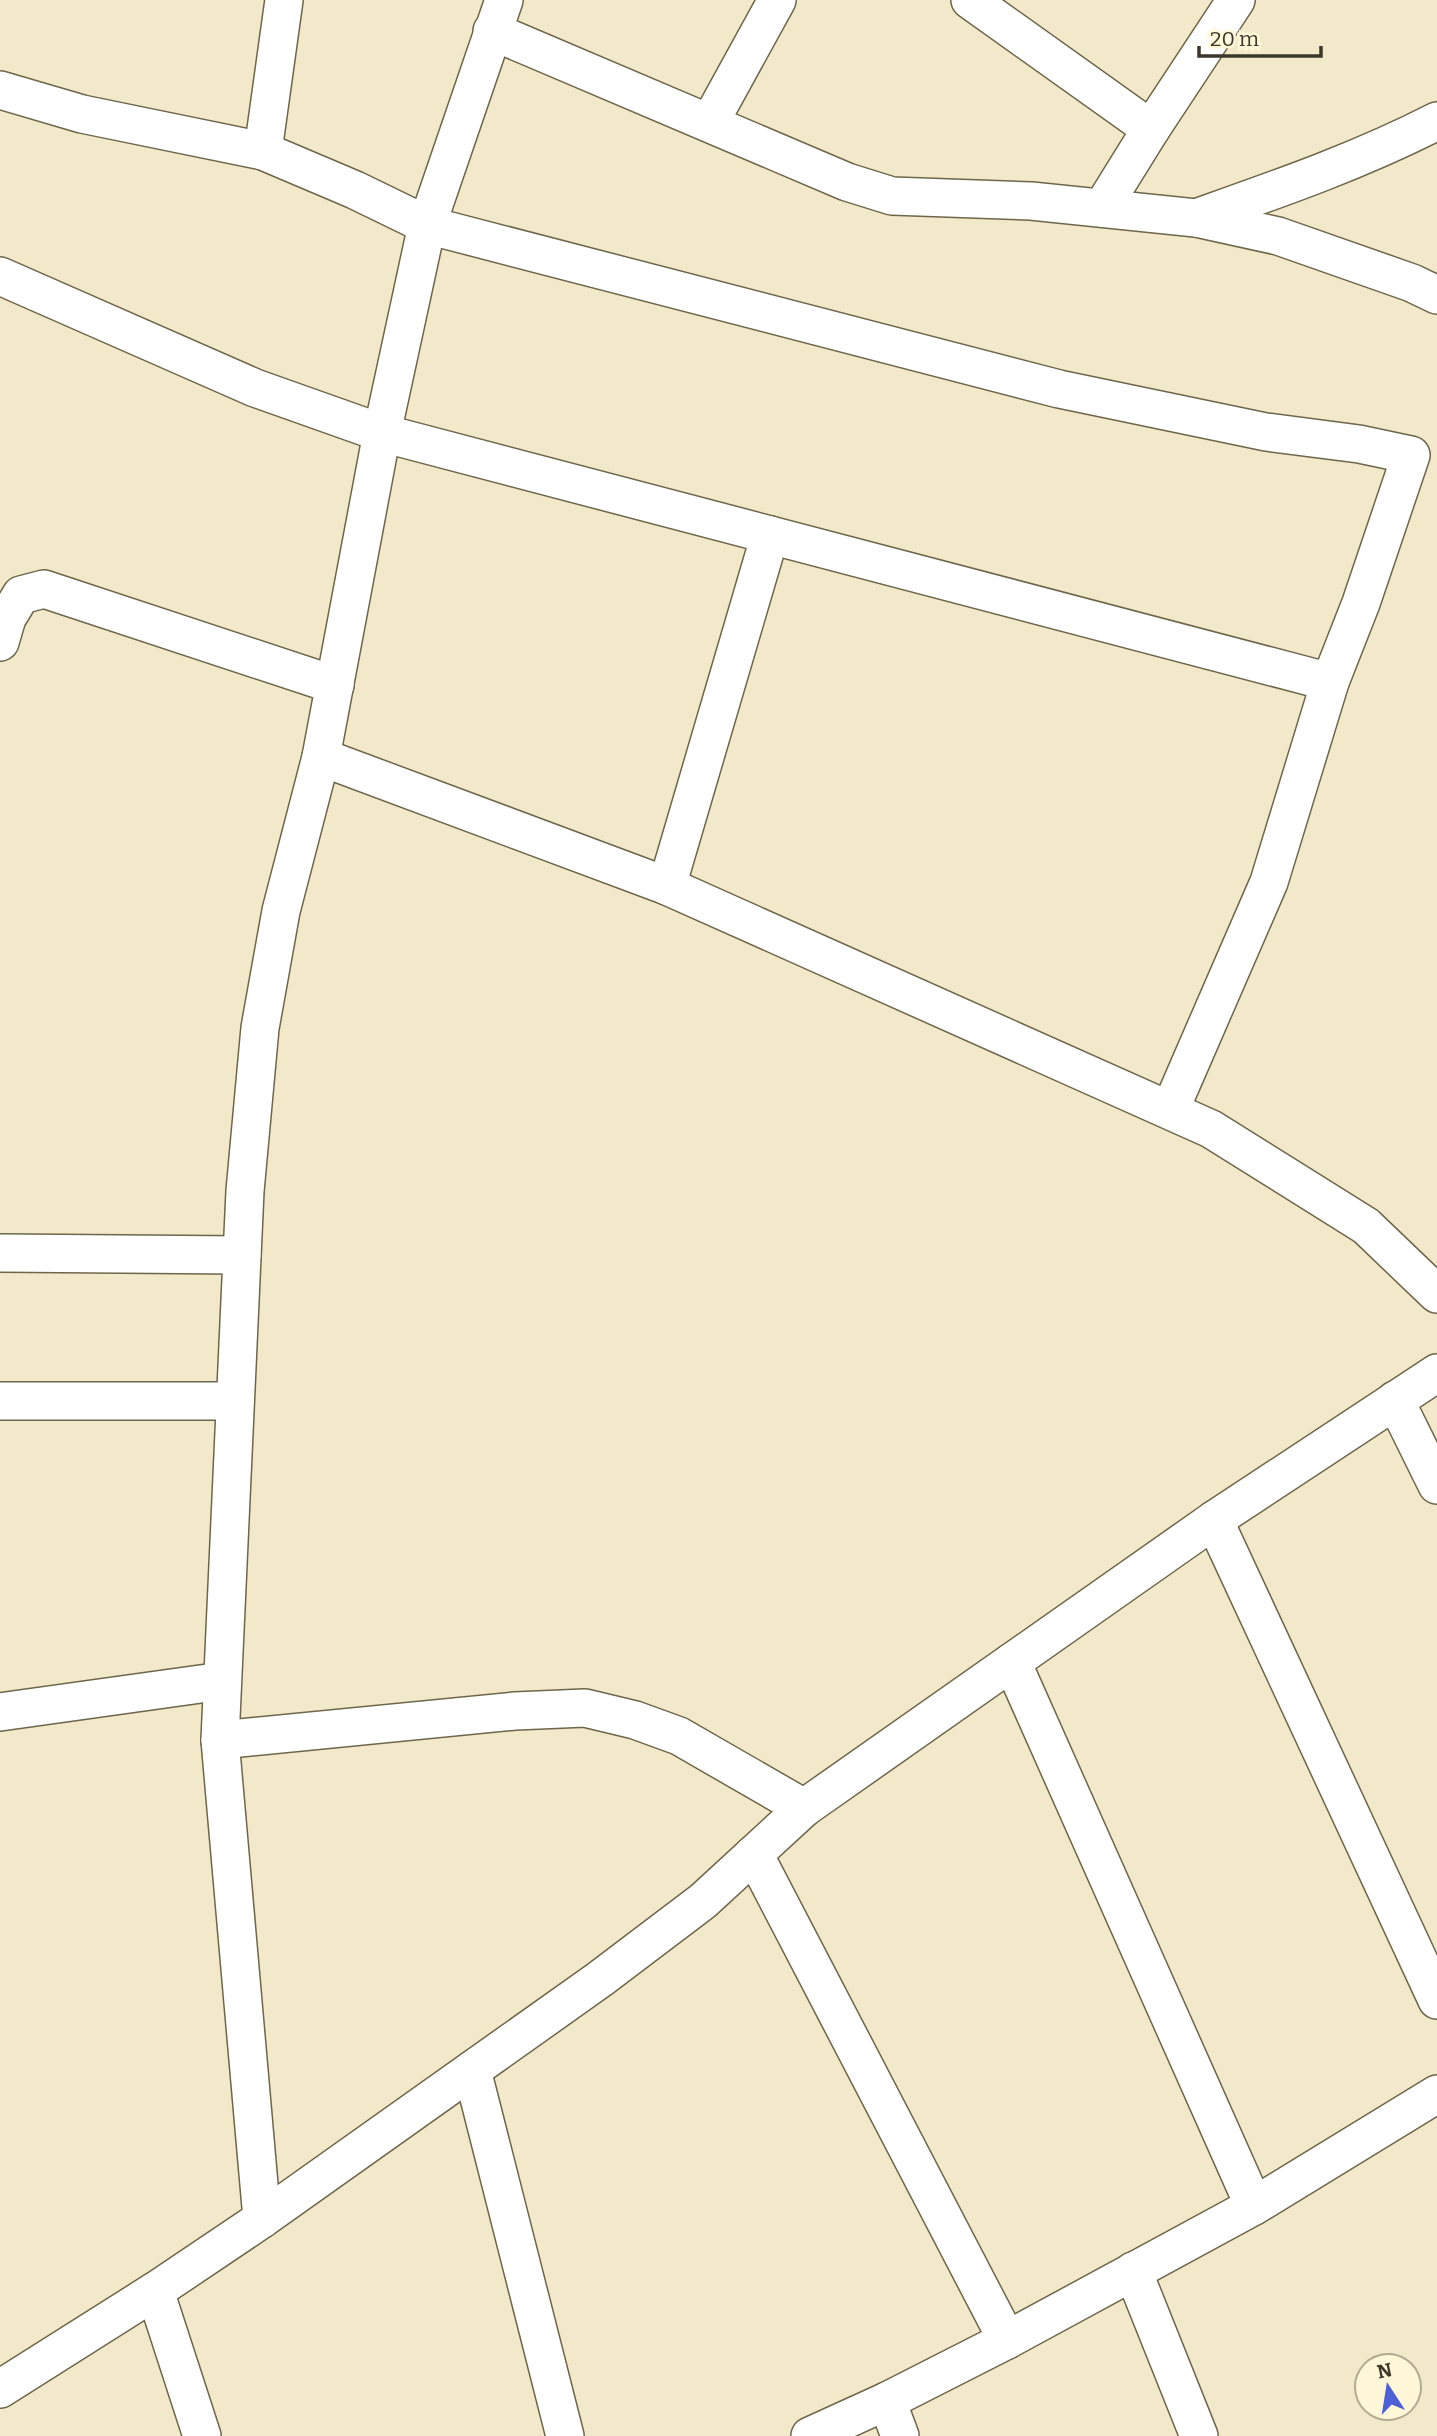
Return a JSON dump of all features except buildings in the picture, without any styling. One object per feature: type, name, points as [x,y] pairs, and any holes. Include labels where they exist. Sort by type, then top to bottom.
[{"type":"street","points":[[263,151],[284,0]]},
{"type":"street","points":[[710,122],[777,0]]},
{"type":"street","points":[[970,0],[1151,129]]},
{"type":"street","points":[[1101,208],[1236,0]]},
{"type":"street","points":[[262,2219],[220,1740],[245,1191],[260,1028],[281,911],[321,757],[382,433],[427,225],[498,15],[710,122],[847,182],[892,196],[1031,201],[1196,218],[1278,236],[1412,283],[1437,295]]},
{"type":"street","points":[[0,90],[82,114],[263,151],[355,190],[427,225],[1059,389],[1266,432],[1359,444],[1424,461],[1361,603],[1330,682],[1269,882],[1170,1110]]},
{"type":"street","points":[[1196,218],[1328,171],[1387,147],[1437,121]]},
{"type":"street","points":[[0,276],[255,388],[382,433],[1330,682]]},
{"type":"street","points":[[667,886],[770,535]]},
{"type":"street","points":[[0,642],[7,618],[21,595],[44,589],[335,685]]},
{"type":"street","points":[[321,757],[667,886],[1211,1129],[1366,1226],[1437,1294]]},
{"type":"street","points":[[0,1253],[242,1255]]},
{"type":"street","points":[[0,2389],[155,2291],[262,2219],[600,1979],[693,1908],[804,1808],[1214,1520],[1437,1373]]},
{"type":"street","points":[[1395,1400],[1437,1485]]},
{"type":"street","points":[[0,1401],[235,1401]]},
{"type":"street","points":[[1214,1520],[1437,2000]]},
{"type":"street","points":[[1012,1662],[1254,2206]]},
{"type":"street","points":[[0,1712],[222,1681]]},
{"type":"street","points":[[220,1740],[515,1712],[585,1708],[635,1720],[678,1736],[804,1808]]},
{"type":"street","points":[[754,1854],[1007,2340]]},
{"type":"street","points":[[472,2070],[565,2436]]},
{"type":"street","points":[[810,2436],[887,2401],[1007,2340],[1254,2206],[1437,2094]]},
{"type":"street","points":[[1133,2271],[1199,2436]]},
{"type":"street","points":[[155,2291],[202,2436]]},
{"type":"street","points":[[887,2401],[900,2436]]}]
